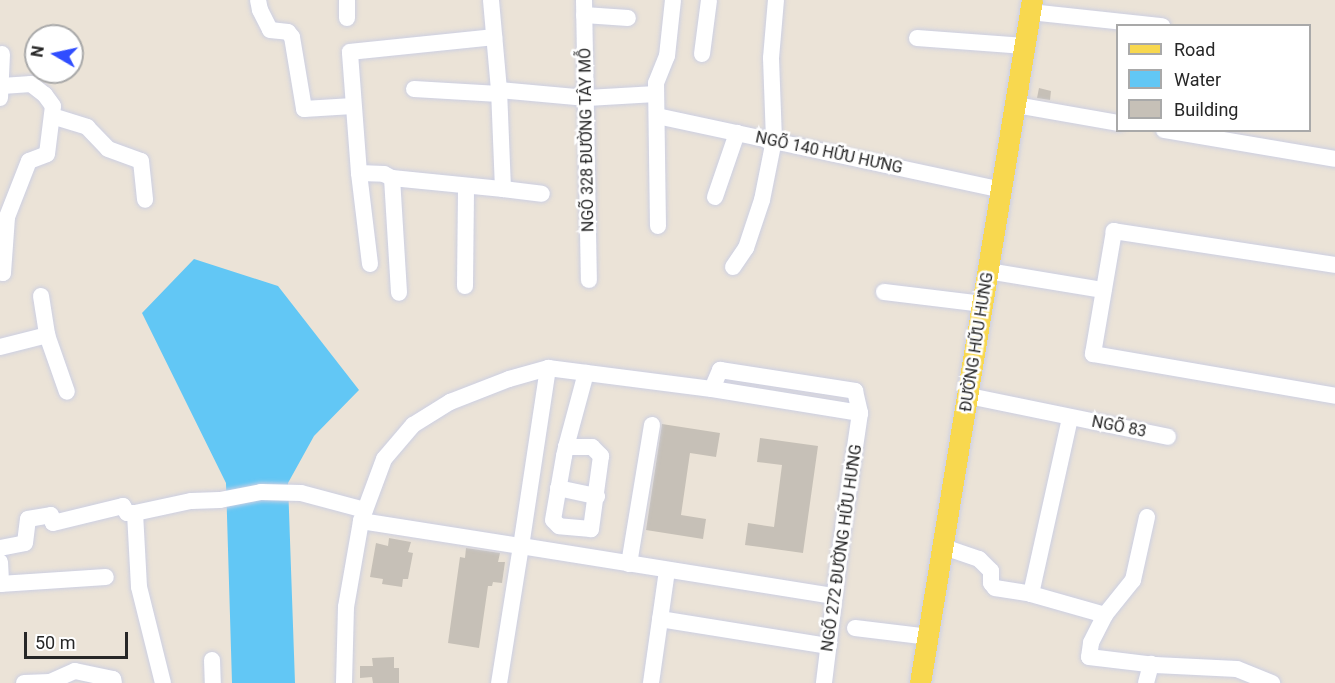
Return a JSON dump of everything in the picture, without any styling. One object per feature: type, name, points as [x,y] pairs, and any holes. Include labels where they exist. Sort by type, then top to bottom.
[{"type":"main road","name":"ĐƯỜNG HỮU HƯNG","points":[[920,683],[969,396],[1031,6]]},
{"type":"street","points":[[258,0],[260,10],[270,30],[288,32],[292,37],[304,109],[353,106]]},
{"type":"street","points":[[347,0],[347,18]]},
{"type":"street","points":[[491,0],[499,92],[503,189]]},
{"type":"street","points":[[658,226],[656,83],[667,56],[673,0]]},
{"type":"street","points":[[702,54],[709,0]]},
{"type":"street","points":[[733,267],[746,248],[756,219],[774,140],[771,58],[776,0]]},
{"type":"street","points":[[1031,6],[1149,24]]},
{"type":"street","points":[[584,8],[628,18]]},
{"type":"street","name":"NGÕ 328 ĐƯỜNG TÂY MỖ","points":[[584,8],[589,280]]},
{"type":"street","points":[[370,264],[359,173],[350,52],[494,37]]},
{"type":"street","points":[[917,38],[1025,46]]},
{"type":"street","points":[[0,272],[3,273],[7,217],[29,161],[47,154],[52,106],[31,84],[1,92],[2,54]]},
{"type":"street","points":[[414,89],[587,98],[656,94]]},
{"type":"street","points":[[1016,105],[1116,123]]},
{"type":"street","points":[[51,116],[87,127],[108,149],[141,161],[145,200]]},
{"type":"street","name":"NGÕ 140 HỮU HƯNG","points":[[657,116],[1001,190]]},
{"type":"street","points":[[1176,132],[1335,159]]},
{"type":"street","points":[[715,196],[737,133]]},
{"type":"street","points":[[359,173],[384,174],[392,178],[542,194]]},
{"type":"street","points":[[392,178],[399,293]]},
{"type":"street","points":[[465,286],[466,186]]},
{"type":"street","points":[[1335,265],[1114,231],[1093,354],[1335,396]]},
{"type":"street","points":[[988,271],[1103,290]]},
{"type":"street","points":[[884,292],[983,304]]},
{"type":"street","points":[[40,296],[47,335],[67,392]]},
{"type":"street","points":[[0,346],[47,335]]},
{"type":"street","points":[[499,683],[548,368]]},
{"type":"street","points":[[344,683],[346,607],[363,515],[384,459],[413,425],[450,402],[509,379],[548,368],[711,389],[860,413],[855,391],[772,376],[720,370],[711,389]]},
{"type":"street","points":[[566,447],[592,447],[601,456],[591,529],[559,526],[553,520],[566,447],[586,373]]},
{"type":"street","points":[[769,398],[772,376]]},
{"type":"street","name":"NGÕ 83","points":[[969,396],[1168,437]]},
{"type":"street","name":"NGÕ 272 ĐƯỜNG HỮU HƯNG","points":[[824,683],[860,413]]},
{"type":"street","points":[[1030,594],[1070,418]]},
{"type":"street","points":[[629,564],[652,425]]},
{"type":"street","points":[[558,488],[597,496]]},
{"type":"street","points":[[0,548],[25,543],[28,519],[51,515],[53,523],[123,506],[126,513],[135,513],[191,501],[220,500],[261,492],[301,493],[363,515],[521,546],[834,596]]},
{"type":"street","points":[[135,513],[139,587],[163,683]]},
{"type":"street","points":[[1147,517],[1133,580],[1105,615],[1091,643],[1089,657],[1151,664],[1237,669],[1272,683]]},
{"type":"street","points":[[944,547],[980,559],[990,571],[991,583],[995,588],[1030,594],[1105,615]]},
{"type":"street","points":[[0,562],[0,584],[106,577]]},
{"type":"street","points":[[651,683],[667,571]]},
{"type":"street","points":[[660,620],[829,646]]},
{"type":"street","points":[[855,628],[929,637]]},
{"type":"street","points":[[212,660],[213,683]]},
{"type":"street","points":[[1146,683],[1151,664]]},
{"type":"street","points":[[24,683],[50,682],[75,671],[113,679],[114,683]]},
{"type":"water","points":[[194,259],[278,286],[359,390],[314,436],[288,483],[295,683],[232,683],[226,483],[142,313]]},
{"type":"building","points":[[1039,88],[1051,91],[1050,100],[1037,98]]},
{"type":"building","points":[[662,424],[720,433],[716,457],[690,453],[681,515],[706,519],[703,539],[646,530]]},
{"type":"building","points":[[760,438],[818,446],[803,553],[745,545],[748,523],[774,527],[782,465],[757,462]]},
{"type":"building","points":[[389,538],[411,542],[408,552],[413,553],[408,579],[403,579],[402,587],[382,584],[383,579],[370,577],[376,543],[388,546]]},
{"type":"building","points":[[466,548],[500,553],[498,562],[505,562],[502,583],[493,582],[492,586],[488,586],[479,648],[448,643],[460,557],[465,558]]},
{"type":"building","points":[[394,657],[394,668],[399,668],[399,683],[373,683],[372,677],[360,678],[360,666],[373,666],[372,658]]}]
